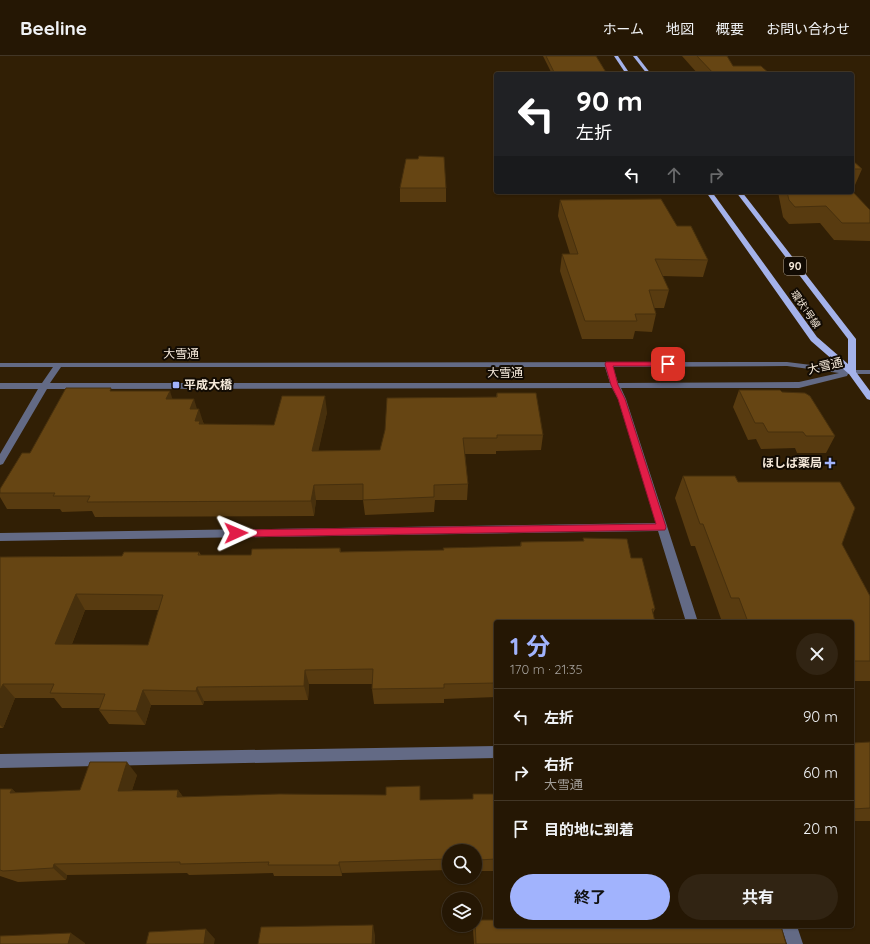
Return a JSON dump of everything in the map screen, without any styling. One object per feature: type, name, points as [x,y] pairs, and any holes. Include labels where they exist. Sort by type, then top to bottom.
[{"type":"main road","points":[[616,56],[627,72]]},
{"type":"main road","points":[[635,56],[647,72]]},
{"type":"main road","name":"環状1号線","points":[[710,194],[814,339],[852,372],[870,398]]},
{"type":"main road","name":"環状1号線","points":[[741,194],[852,339],[852,372]]},
{"type":"street","points":[[608,364],[614,385],[622,399],[691,620]]},
{"type":"street","name":"大雪通","points":[[0,365],[787,364],[852,372]]},
{"type":"street","points":[[0,462],[44,386],[58,366]]},
{"type":"street","name":"大雪通","points":[[0,386],[799,385],[852,372]]},
{"type":"street","points":[[852,372],[870,372]]},
{"type":"street","points":[[0,537],[662,527]]},
{"type":"street","points":[[0,761],[494,752]]},
{"type":"street","points":[[790,928],[795,944]]},
{"type":"building","points":[[546,56],[596,56],[606,72],[554,72]]},
{"type":"building","points":[[697,56],[727,56],[733,66],[761,66],[768,72],[712,72]]},
{"type":"building","points":[[419,156],[444,157],[446,188],[400,188],[406,159],[418,159]]},
{"type":"building","points":[[854,162],[862,169],[854,169]]},
{"type":"building","points":[[854,193],[870,210],[870,223],[842,223],[826,206],[795,207],[789,200],[788,194]]},
{"type":"building","points":[[661,199],[677,226],[691,226],[708,260],[655,259],[669,290],[649,290],[656,314],[635,314],[637,321],[585,321],[562,254],[578,254],[560,200]]},
{"type":"building","points":[[66,388],[111,388],[110,391],[170,391],[166,399],[194,399],[190,409],[199,409],[195,421],[200,421],[199,424],[274,425],[282,396],[325,396],[312,451],[380,450],[385,430],[387,398],[497,397],[497,393],[536,393],[543,435],[497,435],[497,438],[463,438],[468,484],[434,485],[434,497],[363,500],[363,484],[314,485],[311,501],[87,502],[90,496],[53,496],[55,493],[0,493],[0,489],[22,453],[30,453]]},
{"type":"building","points":[[739,390],[780,390],[782,392],[805,393],[810,396],[835,436],[806,436],[803,432],[768,432],[763,423],[755,423]]},
{"type":"building","points":[[683,476],[735,476],[738,482],[840,482],[855,508],[842,544],[870,596],[870,661],[854,661],[854,620],[747,620],[739,598],[731,598],[703,524],[700,524]]},
{"type":"building","points":[[583,538],[627,539],[631,558],[642,558],[655,609],[652,609],[655,620],[494,620],[494,683],[444,684],[444,688],[372,689],[373,669],[305,670],[304,686],[197,687],[196,691],[143,690],[136,711],[99,710],[105,694],[50,693],[54,684],[3,684],[0,690],[0,557],[122,556],[124,552],[199,552],[198,555],[251,555],[252,549],[340,548],[340,552],[444,550],[443,548],[521,546],[521,542],[584,541]],"holes":[[[76,594],[163,595],[148,645],[55,644]]]},
{"type":"building","points":[[870,742],[870,808],[854,809],[854,743]]},
{"type":"building","points":[[90,762],[127,762],[118,791],[178,790],[177,797],[279,794],[386,795],[386,787],[420,786],[420,800],[473,799],[473,794],[494,794],[494,859],[482,860],[482,844],[442,844],[442,859],[339,862],[339,865],[268,865],[269,862],[54,864],[53,868],[3,871],[0,870],[0,789],[12,789],[10,793],[80,790]]},
{"type":"building","points":[[482,920],[494,920],[494,928],[782,928],[786,944],[476,944],[476,932],[482,932]]},
{"type":"building","points":[[373,925],[372,944],[258,944],[261,927]]},
{"type":"building","points":[[206,929],[204,944],[146,944],[149,932]]},
{"type":"building","points":[[71,933],[68,944],[0,944],[0,936]]},
{"type":"place","name":"平成大橋","points":[[176,385]]},
{"type":"place","name":"ほしば薬局","points":[[830,463]]},
{"type":"route","points":[[236,533],[662,527],[622,399],[614,385],[608,364],[668,364]]}]
